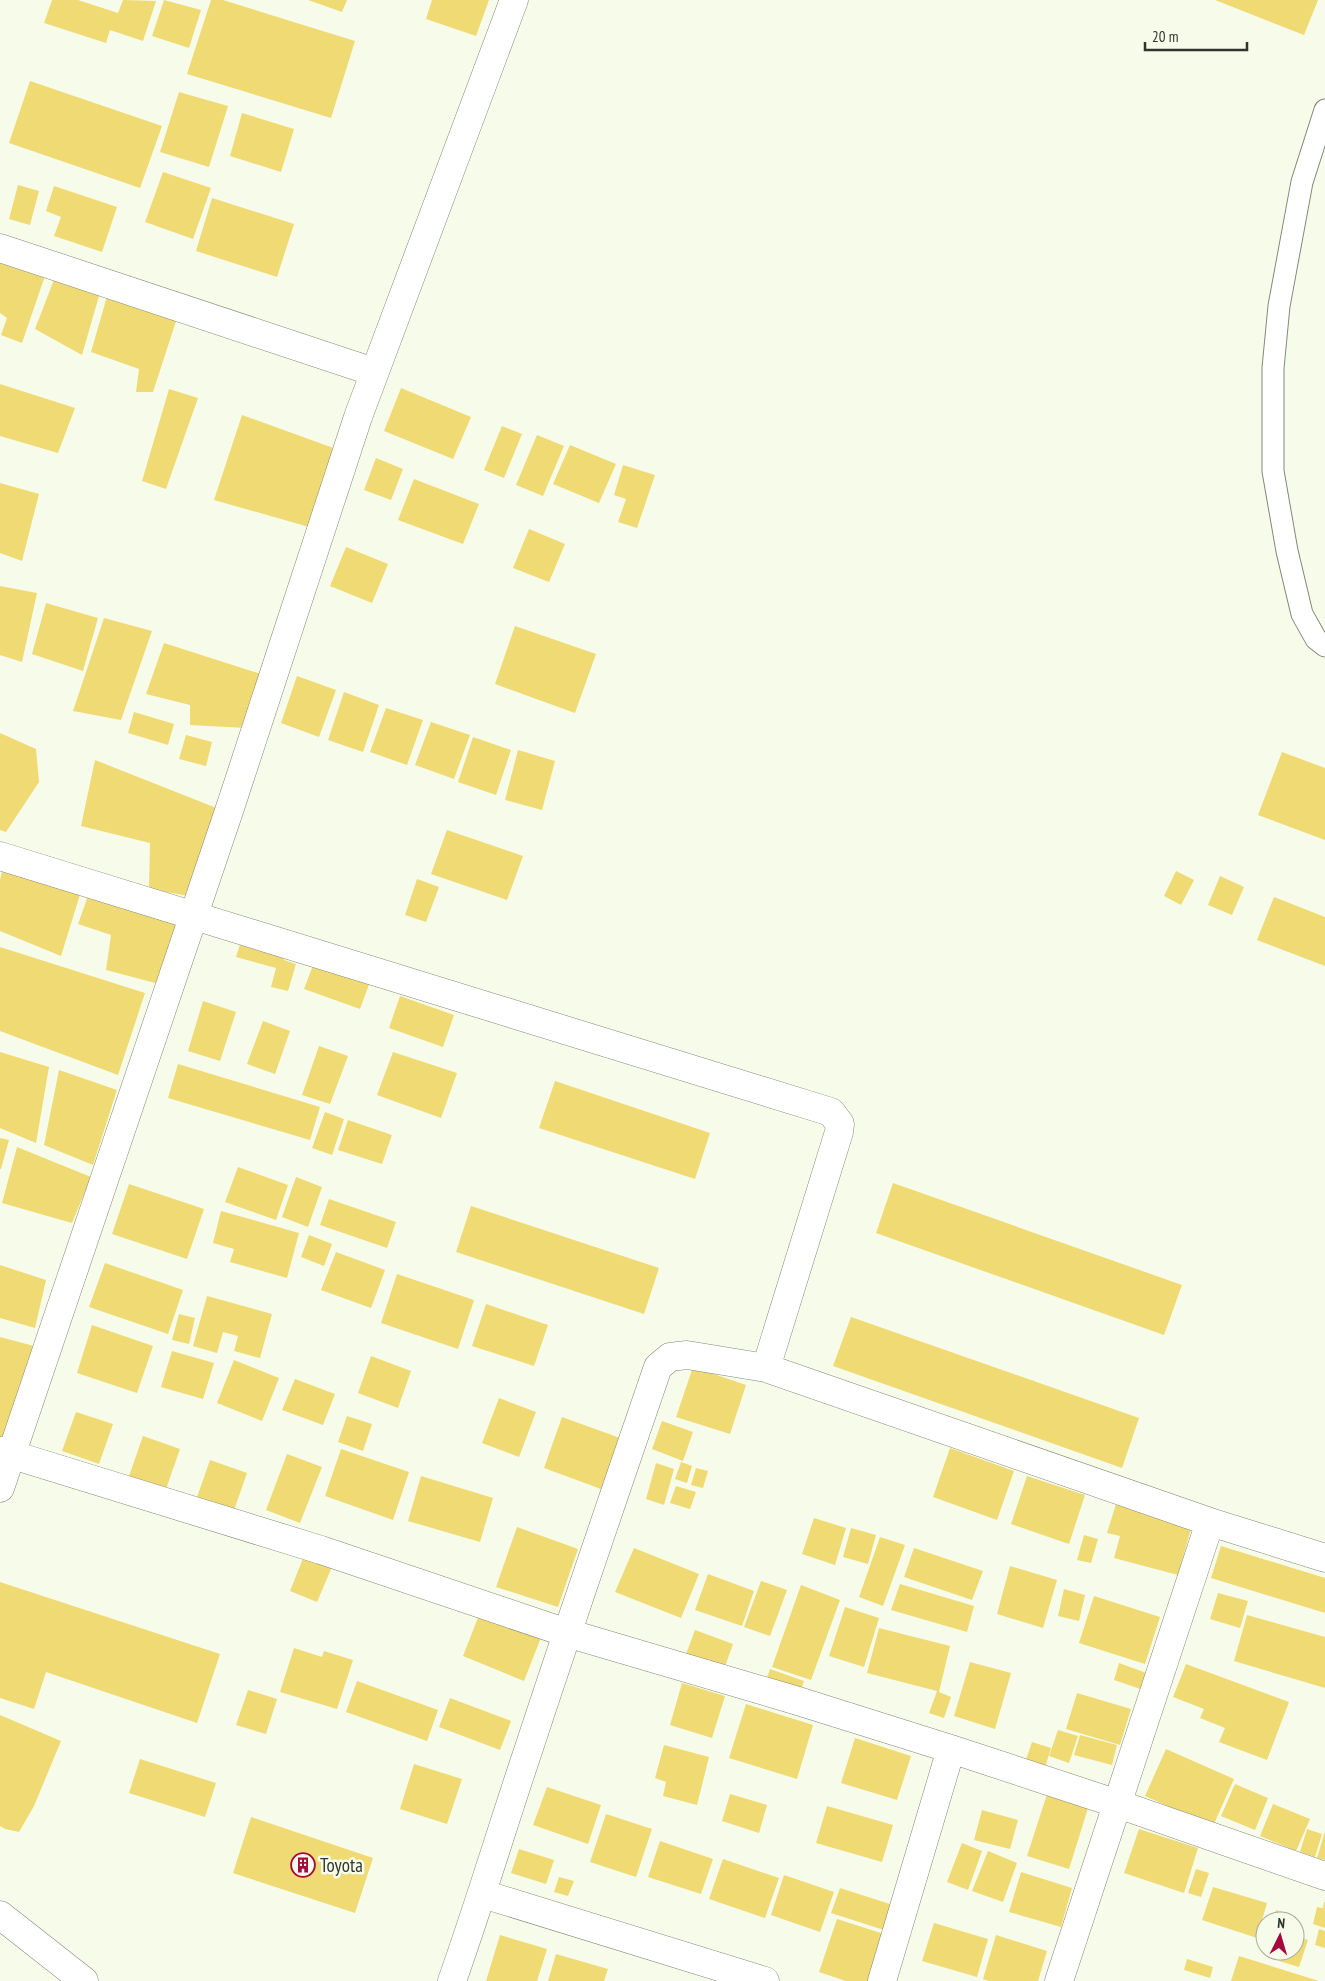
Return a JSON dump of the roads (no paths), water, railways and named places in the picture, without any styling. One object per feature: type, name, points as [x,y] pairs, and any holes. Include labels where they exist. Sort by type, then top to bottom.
[{"type":"main road","points":[[0,1488],[6,1453],[231,805],[374,372],[514,0]]},
{"type":"main road","points":[[0,248],[374,372]]},
{"type":"main road","points":[[0,856],[831,1112],[840,1124],[839,1132],[766,1368]]},
{"type":"main road","points":[[452,1981],[483,1894],[506,1815],[567,1633],[658,1368],[670,1357],[688,1355],[766,1368],[1210,1522],[1325,1558]]},
{"type":"main road","points":[[6,1453],[321,1550],[567,1633],[798,1701],[951,1749],[1118,1804],[1325,1876]]},
{"type":"main road","points":[[1059,1981],[1210,1522]]},
{"type":"main road","points":[[882,1981],[951,1749]]},
{"type":"main road","points":[[483,1894],[765,1981]]},
{"type":"main road","points":[[0,1915],[84,1981]]},
{"type":"lane","points":[[1325,110],[1302,182],[1279,306],[1273,368],[1272,471],[1286,551],[1302,614],[1316,639],[1325,646]]},
{"type":"place","name":"Toyota","points":[[303,1865]]}]
